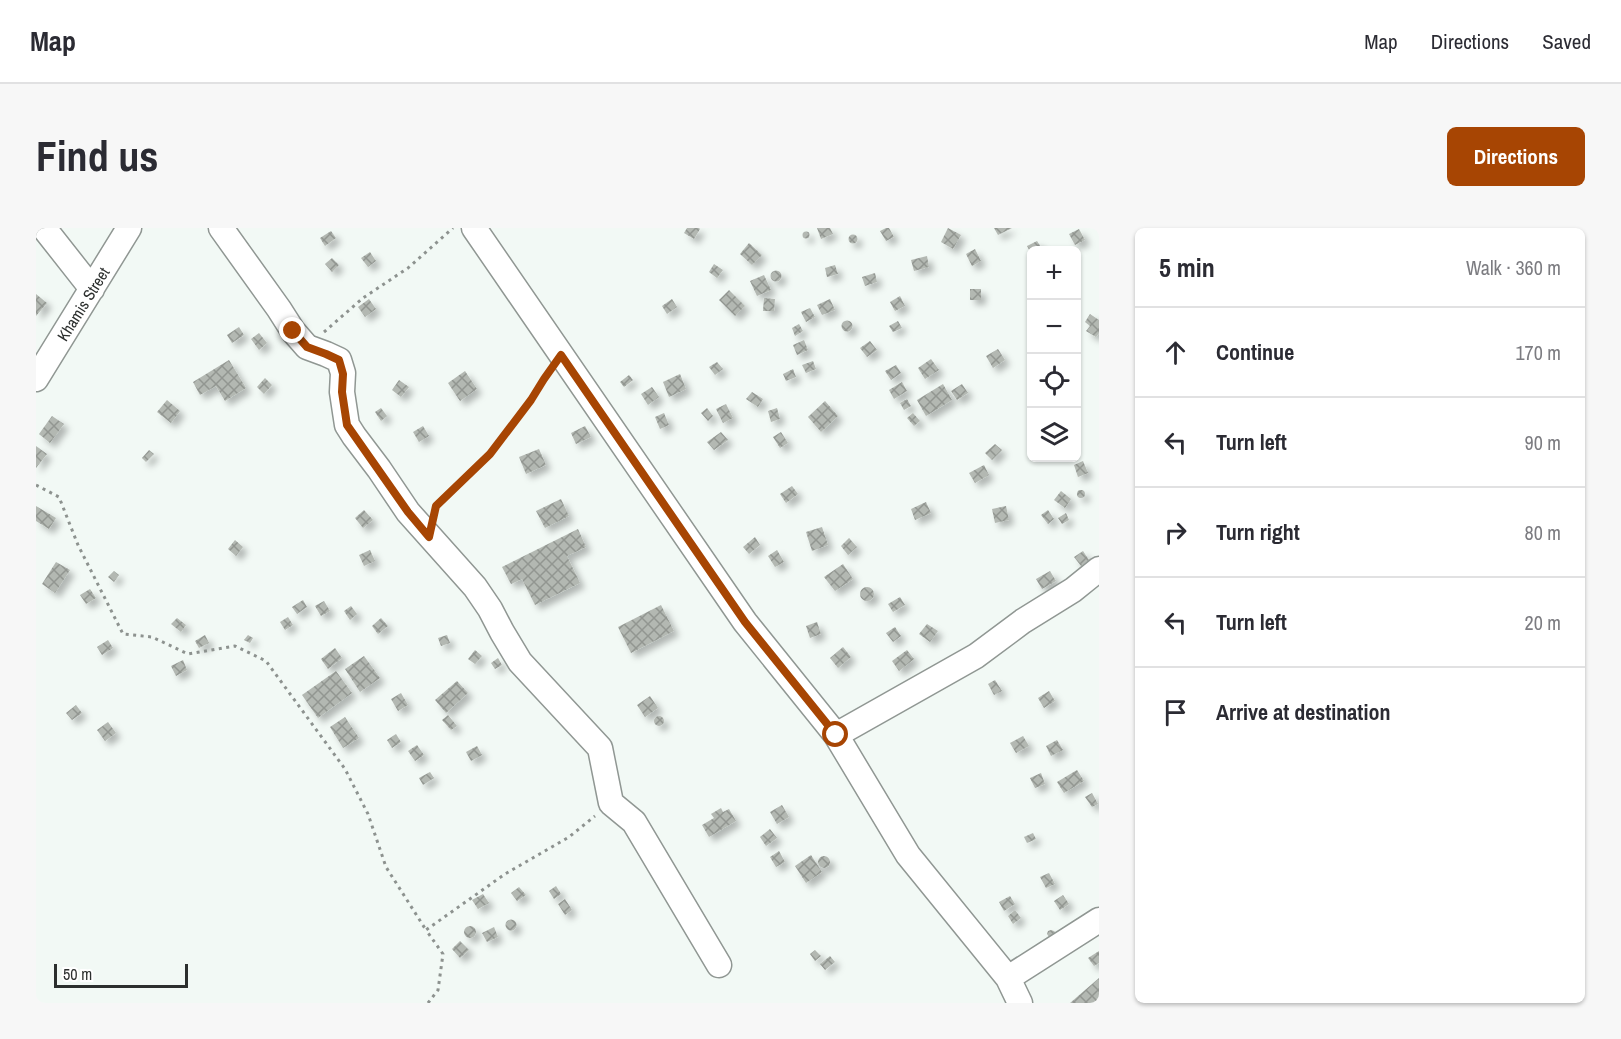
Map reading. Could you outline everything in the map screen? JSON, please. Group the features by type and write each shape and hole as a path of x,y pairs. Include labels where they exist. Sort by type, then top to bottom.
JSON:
{"street":[{"path":"44,228 92,289"},
{"name":"Khamis Street","path":"36,379 129,228"},
{"path":"221,228 293,331 307,347 339,360 343,374 342,392 347,425 408,512 475,587 520,662 600,748 611,803 634,822 719,965"},
{"path":"474,228 745,622 836,735 908,855 1008,978 1020,1003"},
{"path":"836,735 976,656 1023,621 1073,590 1099,569"},
{"path":"1008,978 1099,920"}],"path":[{"path":"307,347 356,304 408,268 453,228"},
{"path":"429,537 436,506 490,454 531,400 561,355"},
{"path":"36,485 59,497 78,545 123,634 152,637 188,654 235,646 266,661 345,768 368,813 386,867 443,954 438,990 428,1003"},
{"path":"426,930 505,874 569,837 611,803"}],"building":[{"path":"687,228 700,229 694,239 684,233"},
{"path":"817,228 830,228 833,234 821,239"},
{"path":"889,228 894,237 886,241 880,231"},
{"path":"948,228 961,235 953,249 941,242"},
{"path":"994,228 1012,228 998,235"},
{"path":"1079,229 1085,240 1075,245 1069,234"},
{"path":"331,231 336,238 325,246 320,238"},
{"path":"806,231 810,235 806,239 802,235"},
{"path":"853,235 857,239 853,243 849,239"},
{"path":"1037,241 1040,246 1027,246"},
{"path":"749,243 762,255 752,265 740,254"},
{"path":"975,249 981,261 972,266 966,254"},
{"path":"370,252 376,261 368,267 361,258"},
{"path":"927,256 929,267 914,271 911,260"},
{"path":"332,258 339,265 332,272 325,264"},
{"path":"714,264 723,270 717,278 709,272"},
{"path":"835,265 838,274 827,277 825,268"},
{"path":"776,271 780,272 780,280 776,281 772,280 771,276 772,272"},
{"path":"875,273 877,282 865,286 862,277"},
{"path":"764,275 771,290 757,296 750,281"},
{"path":"970,289 981,289 981,300 970,300"},
{"path":"729,290 745,306 735,316 719,300"},
{"path":"36,294 47,303 36,316"},
{"path":"900,296 905,306 895,311 890,302"},
{"path":"764,298 775,299 774,311 763,311"},
{"path":"369,299 376,309 365,317 358,307"},
{"path":"672,299 677,307 667,314 662,306"},
{"path":"830,299 835,310 822,315 817,305"},
{"path":"810,308 815,317 806,322 801,312"},
{"path":"1090,314 1099,320 1099,333 1096,337 1086,331 1090,326 1085,322"},
{"path":"847,321 851,322 851,330 847,331 843,330 842,326 843,322"},
{"path":"898,321 902,328 893,332 889,326"},
{"path":"799,324 803,331 795,336 792,328"},
{"path":"239,327 244,335 232,343 227,335"},
{"path":"259,333 267,343 259,350 251,339"},
{"path":"804,340 808,350 797,355 793,345"},
{"path":"870,341 877,350 867,357 860,348"},
{"path":"998,349 1005,360 993,368 986,356"},
{"path":"931,359 939,370 925,379 918,368"},
{"path":"229,360 246,388 225,401 216,386 200,395 193,382"},
{"path":"813,361 816,369 806,373 802,365"},
{"path":"717,362 723,369 715,375 709,367"},
{"path":"896,365 901,373 891,380 885,371"},
{"path":"793,369 796,377 786,381 783,374"},
{"path":"465,371 477,389 460,401 448,383"},
{"path":"680,374 686,389 669,397 663,382"},
{"path":"629,375 633,380 624,387 620,382"},
{"path":"265,378 272,385 264,394 257,387"},
{"path":"399,380 409,387 401,397 392,390"},
{"path":"902,382 907,391 894,399 889,390"},
{"path":"943,384 952,400 926,416 917,400"},
{"path":"962,384 968,393 957,400 951,391"},
{"path":"652,387 659,397 648,405 641,394"},
{"path":"752,392 763,399 758,407 746,399"},
{"path":"907,399 911,406 904,410 900,403"},
{"path":"167,400 180,411 171,423 157,412"},
{"path":"825,401 838,416 821,432 808,417"},
{"path":"726,404 733,418 723,423 716,409"},
{"path":"381,408 387,416 381,421 375,412"},
{"path":"707,408 713,416 708,421 701,413"},
{"path":"777,408 780,419 771,422 768,411"},
{"path":"664,413 669,425 660,429 655,417"},
{"path":"913,413 920,421 914,426 907,418"},
{"path":"52,416 64,424 50,443 39,434"},
{"path":"423,426 429,436 419,442 413,432"},
{"path":"585,426 591,437 576,444 571,433"},
{"path":"721,432 728,440 714,450 707,442"},
{"path":"781,432 788,443 780,448 773,437"},
{"path":"995,444 1002,450 992,460 985,453"},
{"path":"36,446 47,454 36,468"},
{"path":"539,449 546,465 526,474 519,457"},
{"path":"149,450 154,454 146,462 142,458"},
{"path":"1083,461 1088,473 1078,477 1074,465"},
{"path":"984,465 989,475 975,483 969,473"},
{"path":"792,486 798,494 786,503 780,494"},
{"path":"1081,490 1085,494 1081,498 1077,494"},
{"path":"1061,491 1071,499 1065,508 1054,500"},
{"path":"561,499 569,516 545,528 536,511"},
{"path":"926,502 931,513 915,520 911,509"},
{"path":"36,506 56,518 49,529 36,521"},
{"path":"1006,506 1009,520 995,523 992,509"},
{"path":"364,510 373,520 363,528 355,518"},
{"path":"1048,510 1054,519 1048,524 1041,515"},
{"path":"1066,513 1069,520 1062,524 1058,518"},
{"path":"822,527 828,545 812,551 806,532"},
{"path":"578,529 586,547 567,556 580,583 535,605 522,579 511,584 502,567"},
{"path":"755,537 760,545 749,554 743,547"},
{"path":"849,538 857,547 848,555 841,546"},
{"path":"235,540 243,547 236,556 228,549"},
{"path":"370,550 375,561 364,566 359,555"},
{"path":"777,550 784,562 775,567 768,556"},
{"path":"1083,551 1089,560 1081,566 1074,557"},
{"path":"56,562 70,570 55,593 42,584"},
{"path":"843,564 853,579 835,591 824,577"},
{"path":"114,571 119,575 114,582 108,577"},
{"path":"1050,571 1056,581 1042,589 1036,579"},
{"path":"864,587 870,587 874,594 870,601 864,601 860,597 860,591"},
{"path":"90,589 96,598 86,604 80,595"},
{"path":"900,597 905,605 893,612 888,604"},
{"path":"303,600 307,607 297,614 292,607"},
{"path":"324,601 330,611 321,616 315,606"},
{"path":"661,605 674,631 631,653 618,627"},
{"path":"351,606 357,614 350,620 344,611"},
{"path":"288,617 293,625 285,630 280,622"},
{"path":"177,618 186,625 181,632 171,624"},
{"path":"381,618 388,626 378,634 372,626"},
{"path":"817,622 821,634 810,638 806,626"},
{"path":"927,624 938,631 930,642 919,634"},
{"path":"895,627 901,636 893,642 886,633"},
{"path":"205,635 209,643 199,648 195,641"},
{"path":"248,635 253,638 250,643 244,640"},
{"path":"447,635 450,643 441,646 438,638"},
{"path":"108,640 113,648 102,655 97,647"},
{"path":"843,647 851,657 838,668 830,658"},
{"path":"335,648 342,658 328,669 321,659"},
{"path":"475,650 482,656 475,664 468,659"},
{"path":"907,650 914,659 899,671 892,661"},
{"path":"364,656 380,678 360,692 345,669"},
{"path":"498,658 502,665 495,669 491,663"},
{"path":"183,660 187,670 176,676 171,666"},
{"path":"336,671 352,693 318,718 302,695"},
{"path":"995,680 1002,691 994,695 988,684"},
{"path":"457,681 468,693 446,713 435,700"},
{"path":"1049,691 1055,701 1044,708 1038,698"},
{"path":"401,693 408,705 398,711 391,699"},
{"path":"650,696 658,708 645,717 637,705"},
{"path":"76,705 82,713 72,720 66,713"},
{"path":"448,715 457,726 451,730 442,720"},
{"path":"659,716 663,717 663,725 659,726 655,725 654,721 655,717"},
{"path":"345,717 359,738 343,748 330,727"},
{"path":"108,722 116,733 105,741 97,730"},
{"path":"396,734 401,742 392,748 387,740"},
{"path":"1023,736 1029,746 1016,753 1010,743"},
{"path":"1057,740 1063,750 1051,756 1046,746"},
{"path":"417,745 424,755 415,761 408,751"},
{"path":"477,746 482,755 471,761 466,752"},
{"path":"1077,770 1084,781 1064,793 1057,782"},
{"path":"430,772 434,778 423,785 419,778"},
{"path":"1041,773 1045,784 1035,788 1030,778"},
{"path":"1092,793 1098,804 1092,807 1085,797"},
{"path":"782,805 789,817 777,824 770,812"},
{"path":"721,808 723,812 729,809 736,821 709,837 702,825 714,818 711,814"},
{"path":"770,829 777,838 766,846 760,837"},
{"path":"1033,833 1036,839 1027,843 1024,837"},
{"path":"779,851 785,862 776,867 770,857"},
{"path":"811,855 822,872 806,883 795,866"},
{"path":"824,856 830,862 824,868 818,862"},
{"path":"1049,873 1055,884 1046,888 1040,877"},
{"path":"556,886 561,894 554,899 549,891"},
{"path":"519,887 526,895 517,901 511,893"},
{"path":"483,894 489,903 478,909 472,900"},
{"path":"1063,895 1069,904 1060,910 1054,901"},
{"path":"1010,896 1015,904 1004,911 999,902"},
{"path":"565,899 572,910 565,915 558,904"},
{"path":"1015,910 1021,918 1013,924 1008,916"},
{"path":"511,919 517,925 511,931 505,925"},
{"path":"472,926 476,932 472,938 468,938 464,930"},
{"path":"494,927 498,937 487,942 482,933"},
{"path":"1051,930 1056,933 1052,938 1047,934"},
{"path":"460,941 469,950 460,958 452,949"},
{"path":"815,950 821,956 815,961 810,954"},
{"path":"1099,951 1099,963 1094,966 1088,958"},
{"path":"830,956 835,962 825,970 820,964"},
{"path":"1099,978 1099,1003 1070,1003"}],"route":[{"path":"293,331 307,347 339,360 343,374 342,392 347,425 408,512 429,537 436,506 490,454 531,400 561,355 745,622 836,735"}]}
